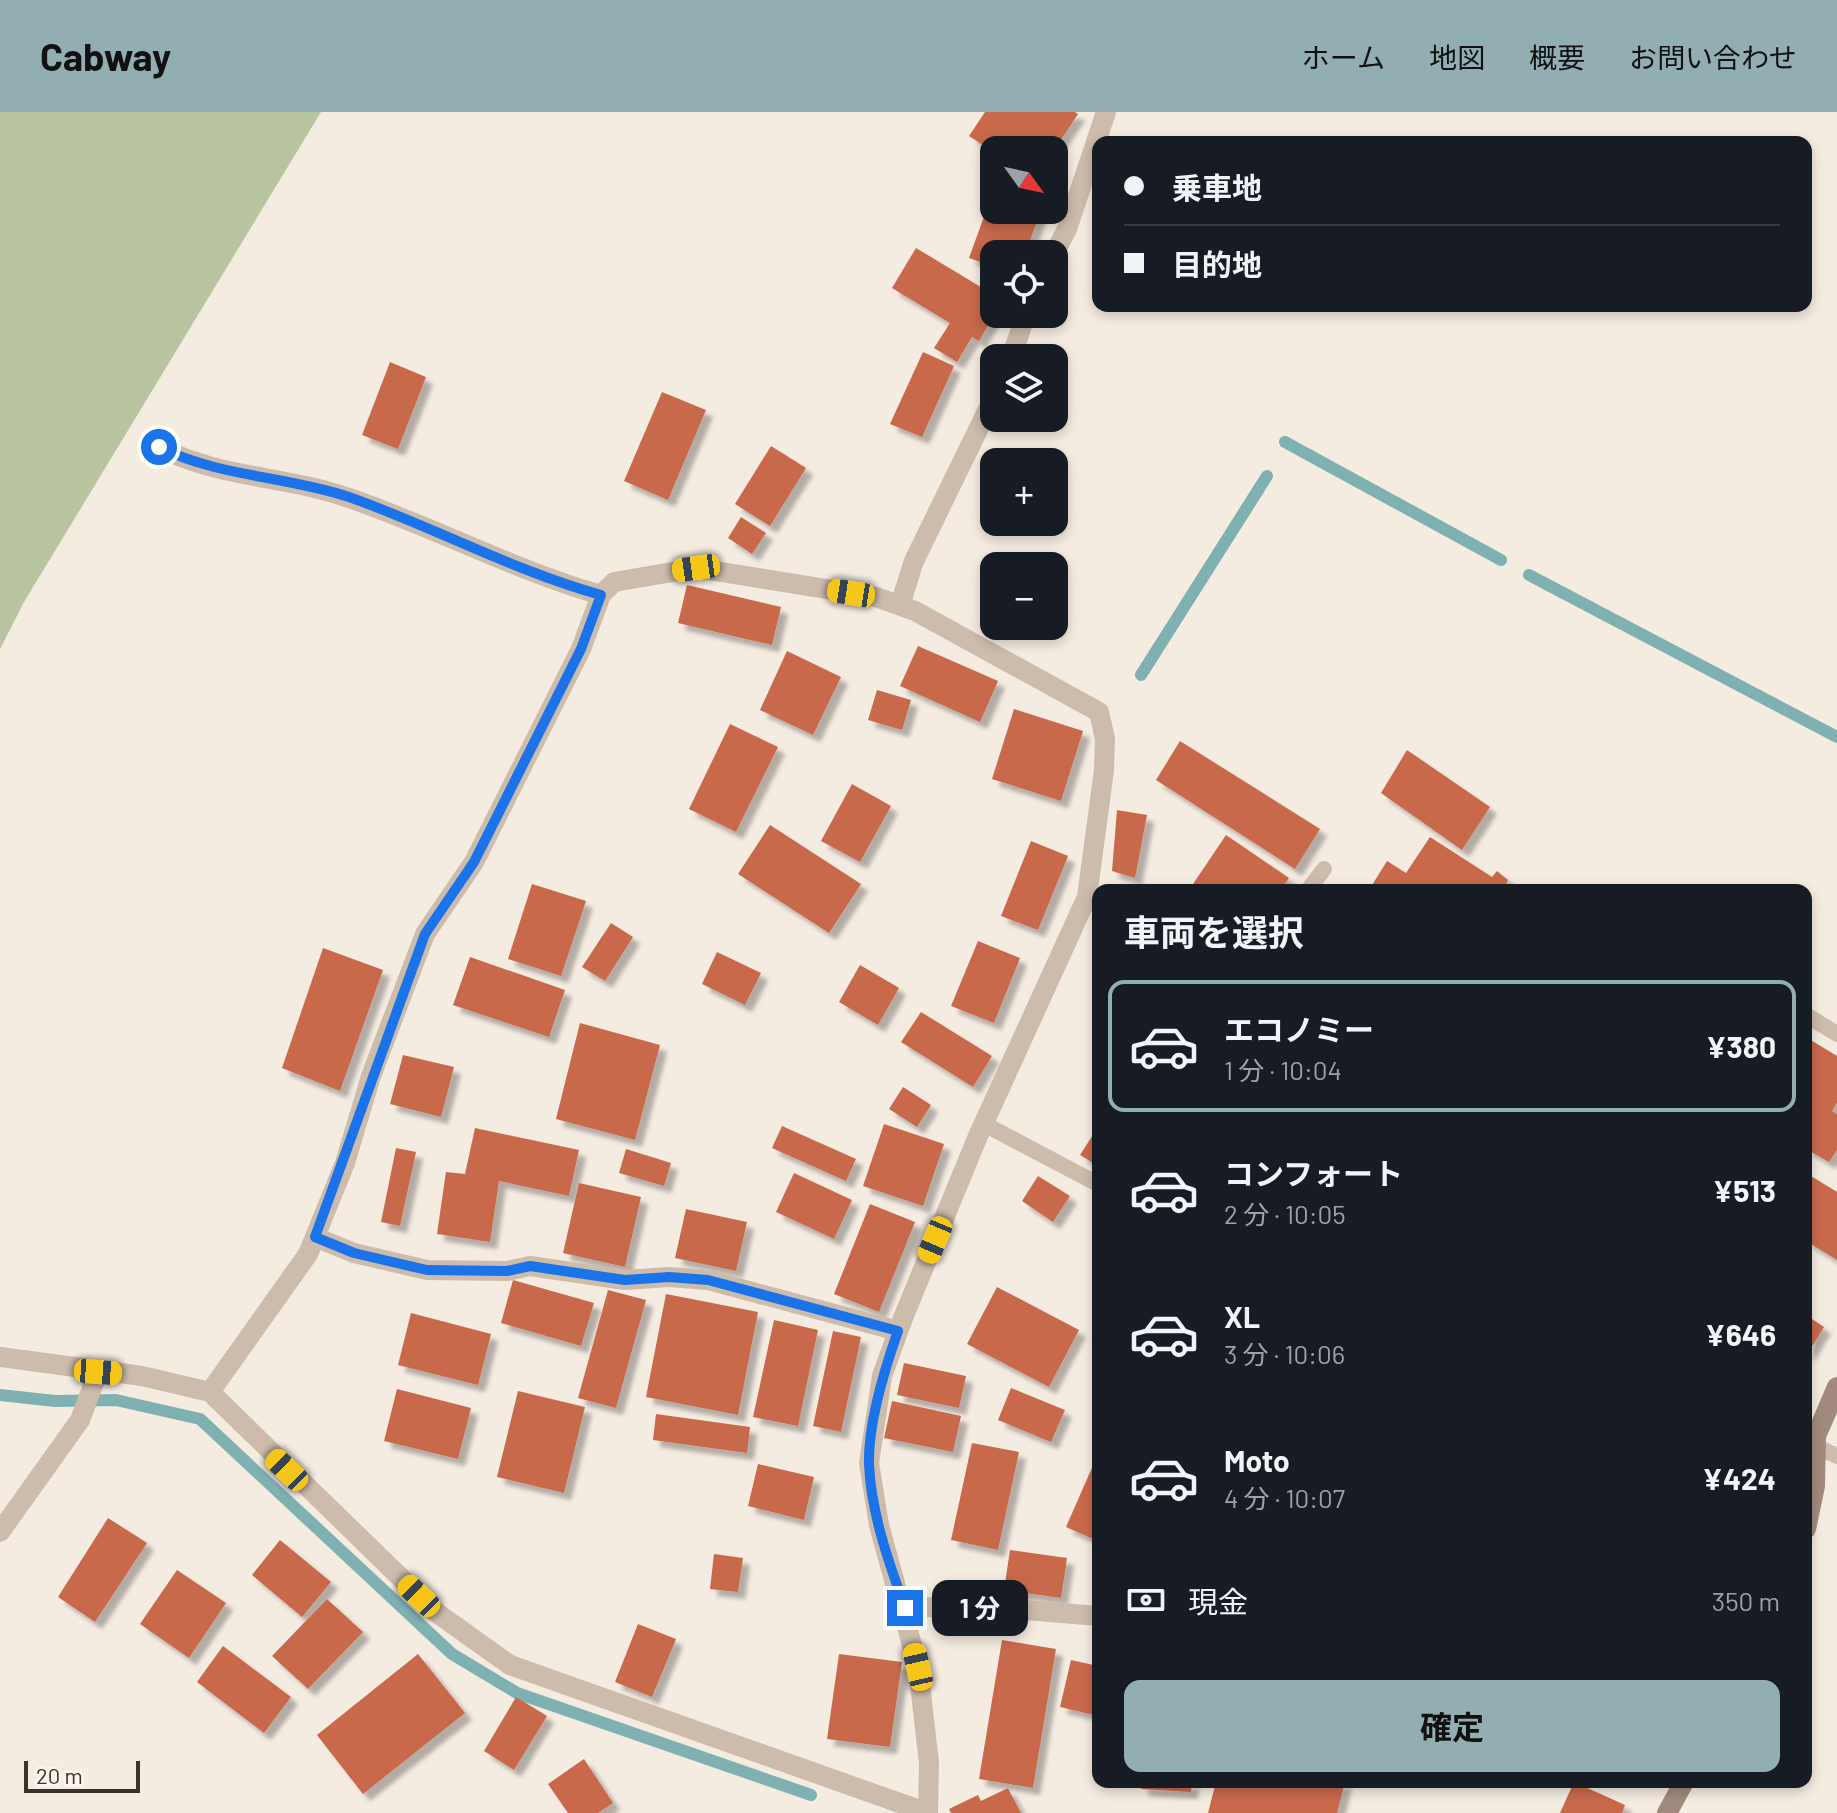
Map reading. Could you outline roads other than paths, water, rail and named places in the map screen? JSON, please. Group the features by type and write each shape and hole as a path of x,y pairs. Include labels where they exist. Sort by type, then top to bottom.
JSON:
{"main road":[{"path":"1812,1500 1815,1486 1812,1437 1837,1387"},
{"path":"1667,1813 1681,1788"}],"street":[{"path":"1098,136 1106,112"},
{"path":"1060,240 1092,154"},
{"path":"900,605 914,561 980,426"},
{"path":"159,447 232,473 347,497 483,554 601,595"},
{"path":"210,1392 308,1254 425,934 474,862 581,649 601,595 614,582 696,568 876,597 900,605 1055,685 1099,712 1105,739 1104,770 1093,884"},
{"path":"0,1357 142,1376 210,1392 437,1613 510,1665 928,1813 929,1763 918,1667 905,1608 883,1538 869,1463 882,1376 984,1124 1092,899"},
{"path":"315,1237 354,1253 427,1270 507,1271 530,1266 625,1280 669,1277 708,1280 898,1331"},
{"path":"0,1532 80,1420 98,1372"},
{"path":"905,1608 975,1606 1092,1616"}],"lane":[{"path":"1313,884 1324,869"},
{"path":"1812,1019 1837,1034"},
{"path":"984,1124 1092,1181"},
{"path":"1812,1437 1837,1456"}],"waterway":[{"path":"1285,442 1501,560"},
{"path":"1141,675 1267,476"},
{"path":"1529,575 1837,737"},
{"path":"0,1395 55,1401 116,1400 200,1419 452,1654 517,1693 811,1795"}]}
